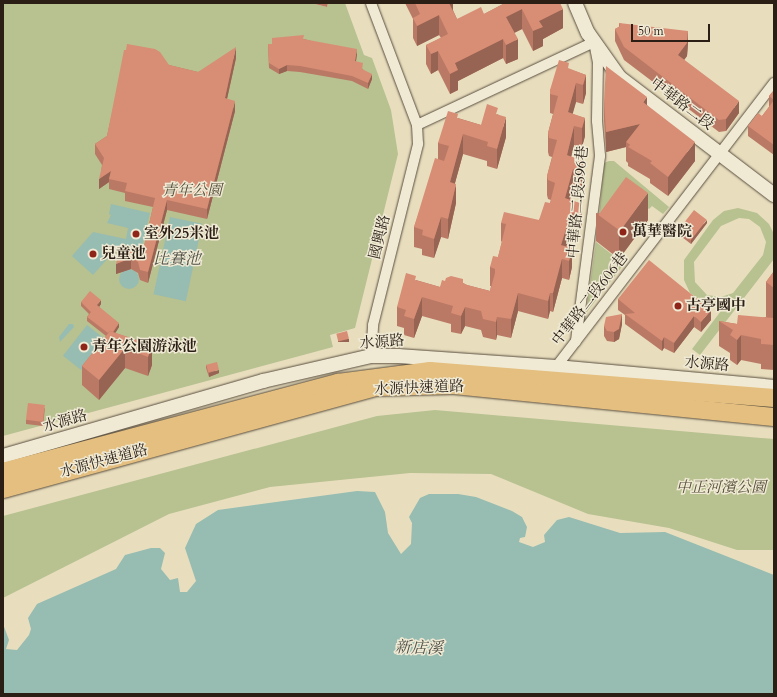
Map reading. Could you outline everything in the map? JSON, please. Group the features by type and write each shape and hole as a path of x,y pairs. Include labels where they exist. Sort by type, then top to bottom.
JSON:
{"highway":[{"name":"水源快速道路","path":"3,472 338,383 430,371 774,398"},
{"name":"水源快速道路","path":"3,489 377,387 453,385 774,417"},
{"path":"642,405 696,402 774,406"}],"street":[{"name":"國興路","path":"371,3 417,125 418,144 373,325 371,356"},
{"name":"中華路二段","path":"575,3 594,42 619,77 774,195"},
{"path":"417,125 594,42"},
{"name":"中華路二段596巷","path":"576,341 600,156 597,120 598,62 594,42"},
{"name":"中華路二段606巷","path":"556,367 774,83"},
{"name":"水源路","path":"3,456 263,381 371,356 398,356 556,367 774,387"}],"green space":[{"name":"青年公園","path":"3,3 311,3 327,7 328,3 345,3 364,55 372,58 391,110 398,154 355,328 330,335 333,347 3,436"},
{"path":"614,161 669,207 663,214 652,206 649,209 637,200 597,239 604,163"},
{"path":"738,208 757,213 769,224 774,234 774,259 700,355 692,349 724,307 707,305 690,293 684,280 684,260 713,220 724,211","holes":["739,218 749,219 760,227 766,242 763,255 733,293 721,297 707,295 695,282 694,262 721,226"]},
{"path":"596,242 624,264 586,313"},
{"name":"中正河濱公園","path":"435,410 774,439 774,550 737,550 669,528 588,514 491,474 410,473 270,487 169,514 3,598 3,516 377,416"}],"water":[{"path":"111,204 150,213 141,251 119,246 93,275 72,256 93,232 126,239 128,228 107,223 111,215 109,214"},
{"name":"比賽池","path":"170,217 202,224 186,301 154,294"},
{"path":"129,269 136,272 139,279 136,286 129,289 122,286 119,279 122,272"},
{"path":"69,324 73,324 74,327 60,342 59,337"},
{"name":"青年公園游泳池","path":"87,325 105,339 81,370 63,356"},
{"name":"新店溪","path":"357,491 375,492 385,512 388,533 401,554 411,544 412,523 409,517 420,498 429,494 458,494 476,497 512,511 522,517 527,527 525,537 520,538 519,542 533,547 545,542 544,535 557,520 569,517 620,533 665,532 774,575 774,694 3,694 3,624 9,640 6,649 17,650 29,635 31,629 28,618 37,604 116,569 125,555 151,548 160,548 165,553 161,569 170,580 178,578 180,592 187,592 196,581 185,548 196,524 218,510"}],"building":[{"path":"415,3 449,3 457,19 481,7 484,14 505,3 560,3 563,9 539,21 543,27 533,31 522,9 506,17 518,39 506,45 503,39 455,63 458,70 450,74 438,51 431,54 426,45 448,34 439,15 417,26 413,18 420,14"},
{"path":"619,23 688,31 687,43 678,55 739,101 726,119 719,120 624,47 615,29 620,26"},
{"path":"304,35 303,39 357,49 355,61 363,63 362,69 372,74 368,83 352,76 300,66 287,65 279,69 269,63 268,44 272,44 272,38"},
{"path":"127,44 155,49 160,52 169,65 198,72 236,47 225,98 235,101 207,209 167,200 148,272 140,270 138,262 131,258 116,264 121,246 143,251 155,198 125,191 127,183 109,179 111,171 99,179 104,158 95,144 107,136 124,50 126,50"},
{"path":"559,60 569,63 568,68 586,75 583,85 576,83 568,112 585,118 582,128 574,126 567,155 583,161 581,171 573,169 565,198 582,204 579,214 573,213 571,215 566,229 561,245 572,248 569,261 562,259 553,293 550,293 548,301 518,293 511,319 497,317 496,322 483,319 481,311 465,307 461,316 451,313 453,306 422,297 414,319 404,316 406,310 397,307 406,273 416,276 415,280 440,287 442,280 445,281 446,278 451,276 463,279 463,283 467,285 490,291 495,269 490,267 493,256 498,257 506,224 501,223 504,212 539,220 545,202 550,203 555,183 548,180 547,176 557,140 549,138 548,133 558,96 550,94 550,90"},
{"path":"606,66 647,97 643,102 695,142 668,177 650,163 652,161 628,147 630,145 626,142 640,124 606,132 604,101"},
{"path":"774,90 774,100 769,96"},
{"path":"774,100 774,145 748,126 758,113 762,116"},
{"path":"487,104 498,108 496,114 506,117 497,149 487,146 488,142 463,134 450,182 456,184 448,219 441,217 434,239 422,235 423,230 414,227 435,158 444,161 449,146 438,143 448,111 458,114 457,118 481,125"},
{"path":"626,177 648,193 620,231 598,215"},
{"path":"694,210 707,220 691,240 678,230"},
{"path":"649,260 711,310 701,322 694,316 674,343 664,337 662,341 625,314 635,313 618,299"},
{"path":"774,271 774,288 766,282"},
{"path":"90,291 101,300 97,305 119,323 113,332 110,331 108,333 87,317 91,312 81,302"},
{"path":"622,314 619,329 614,332 607,331 604,326 606,317"},
{"path":"738,315 774,318 774,345 761,344 761,339 741,335 737,340 730,335 733,330 719,321 737,324"},
{"path":"110,331 152,345 148,357 125,348 99,380 82,366"},
{"path":"347,331 349,339 338,341 336,334"},
{"path":"217,362 219,370 208,372 206,365"},
{"path":"28,403 45,405 43,422 26,420"}],"place":[{"name":"萬華醫院","path":"623,232"},
{"name":"室外25米池","path":"136,234"},
{"name":"兒童池","path":"93,254"},
{"name":"古亭國中","path":"678,306"},
{"name":"青年公園游泳池","path":"84,347"}]}
